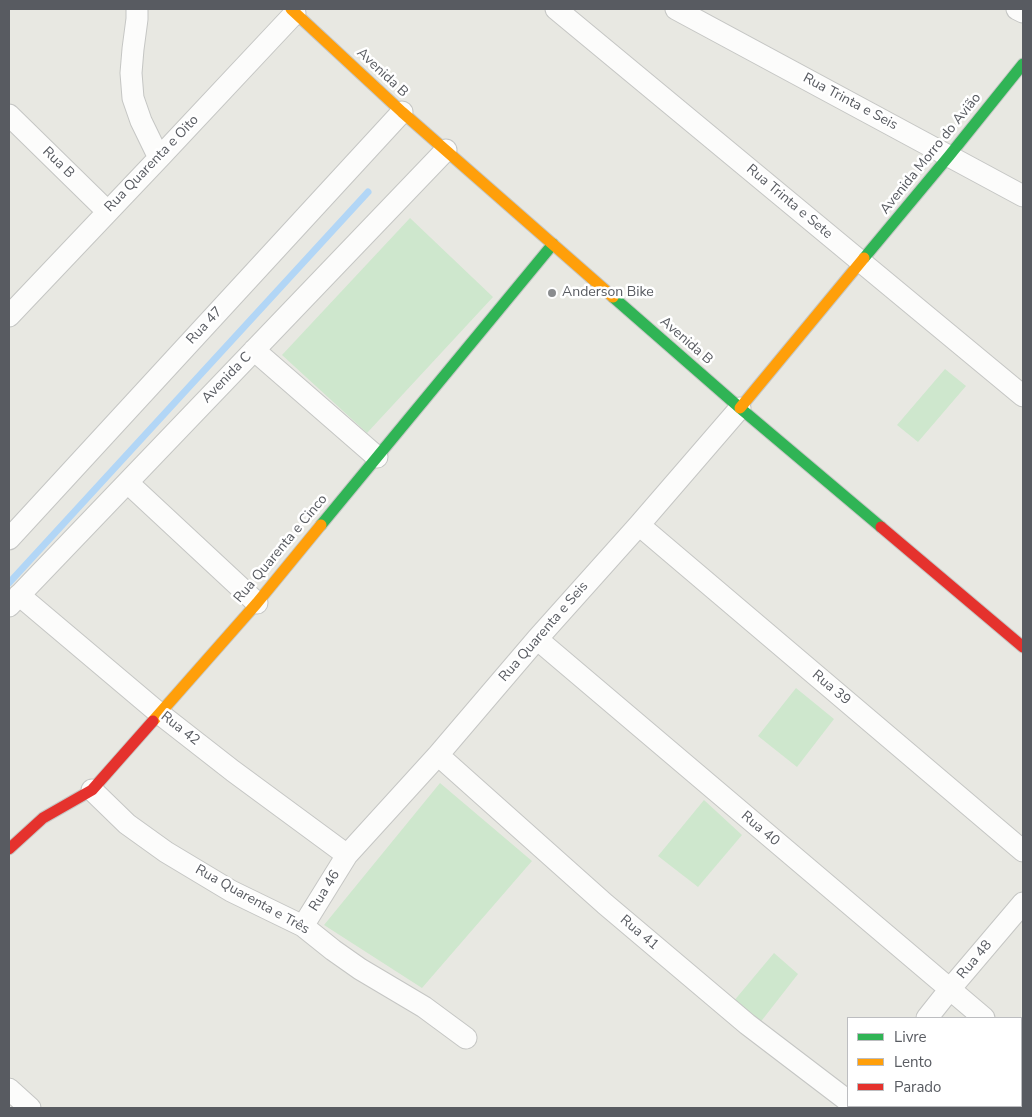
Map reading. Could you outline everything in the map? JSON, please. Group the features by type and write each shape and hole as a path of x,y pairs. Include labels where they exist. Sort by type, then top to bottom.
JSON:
{"street":[{"path":"137,9 133,49 133,98 141,121 159,158"},
{"name":"Rua Trinta e Sete","path":"556,9 1023,396"},
{"name":"Rua Trinta e Seis","path":"676,9 1023,196"},
{"path":"1017,9 1023,12"},
{"name":"Rua Quarenta e Oito","path":"9,316 159,158 293,11"},
{"name":"Avenida B","path":"293,11 402,112 740,408 1023,647"},
{"name":"Avenida Morro do Avião","path":"740,408 1023,64"},
{"name":"Rua 47","path":"9,540 402,112"},
{"name":"Rua B","path":"9,116 107,211"},
{"name":"Avenida C","path":"14,600 446,150"},
{"name":"Rua Quarenta e Cinco","path":"9,848 43,818 92,790 257,603 552,244"},
{"path":"254,350 377,456"},
{"name":"Rua Quarenta e Seis","path":"347,855 438,754 536,639 740,408"},
{"path":"128,483 257,603"},
{"name":"Rua 39","path":"638,525 1023,851"},
{"name":"Rua 42","path":"14,600 233,772 347,855"},
{"name":"Rua 40","path":"536,639 983,1017"},
{"name":"Rua 41","path":"438,754 605,904 747,1024 847,1100"},
{"name":"Rua Quarenta e Três","path":"92,790 127,824 166,852 231,891 303,926 360,969 424,1006 466,1038"},
{"name":"Rua 46","path":"303,926 347,855"},
{"name":"Rua 48","path":"928,1017 1023,903"},
{"path":"9,1089 30,1108"}],"green space":[{"path":"410,218 493,297 367,433 282,355"},
{"path":"945,369 966,386 918,442 897,425"},
{"path":"796,688 834,719 797,767 758,736"},
{"path":"440,783 532,861 422,988 324,925"},
{"path":"704,800 742,835 698,887 658,856"},
{"path":"774,953 798,974 759,1024 733,1002"}],"waterway":[{"path":"9,583 368,192"}],"traffic: fast":[{"path":"864,258 1023,64"},
{"path":"321,525 553,244"},
{"path":"613,297 740,408 881,527"}],"traffic: slow":[{"path":"291,9 402,112 613,297"},
{"path":"740,408 864,258"},
{"path":"153,721 257,603 321,525"}],"traffic: jam":[{"path":"881,527 1023,647"},
{"path":"9,849 43,818 92,790 153,721"}],"place":[{"name":"Anderson Bike","path":"552,293"}]}
